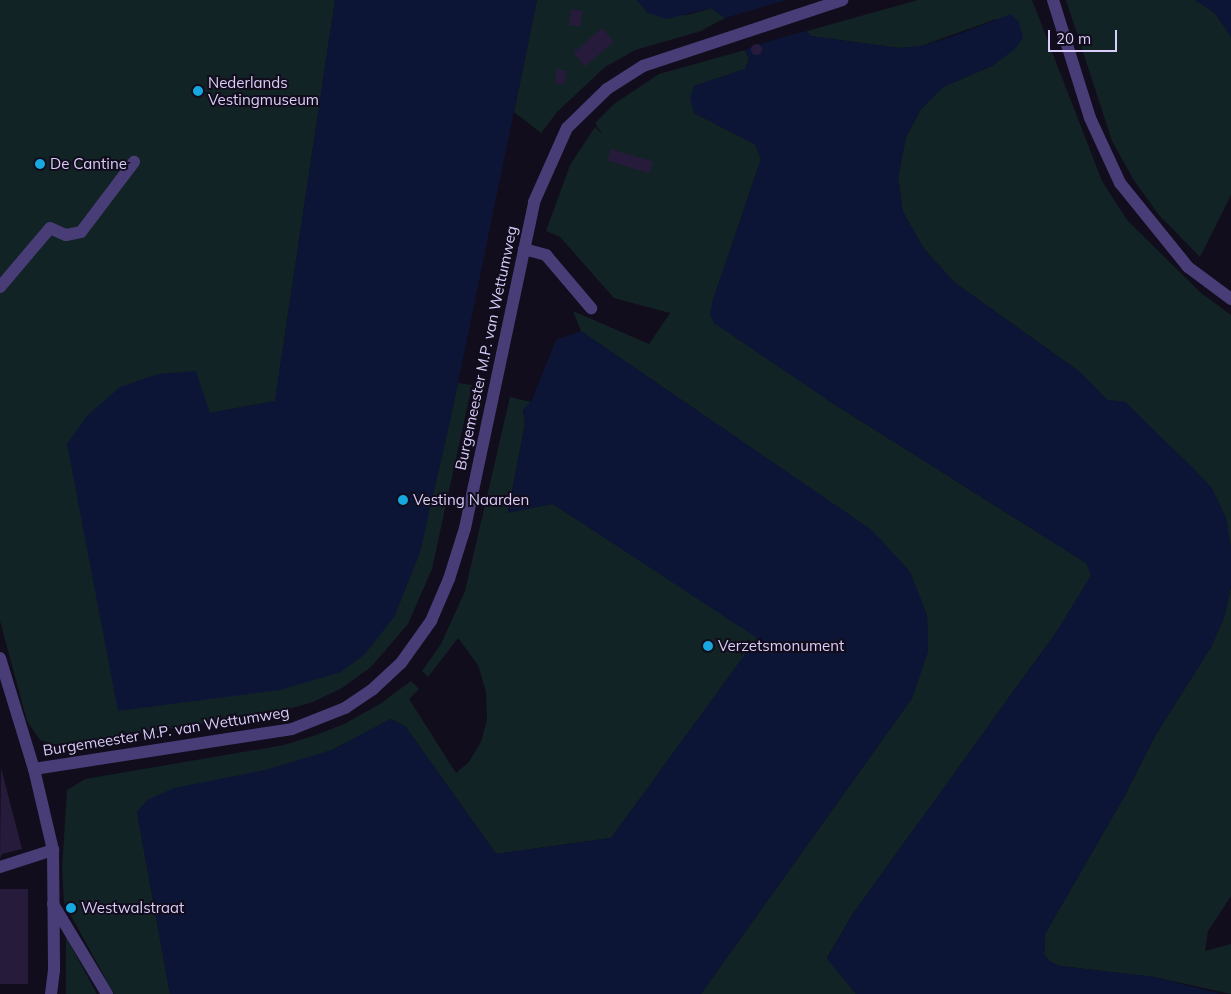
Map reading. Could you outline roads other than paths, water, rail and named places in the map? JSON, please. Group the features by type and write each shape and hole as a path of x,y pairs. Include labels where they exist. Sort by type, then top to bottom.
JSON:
{"street":[{"name":"Burgemeester M.P. van Wettumweg","path":"34,769 292,730 345,708 373,689 401,662 431,621 449,579 465,528 534,202 567,128 607,89 643,66 842,0"},
{"path":"1053,0 1090,118 1120,183 1188,267 1231,299"},
{"path":"0,287 50,228 66,235 81,232 134,162"},
{"path":"524,249 546,256 591,308"},
{"path":"0,658 5,693 34,769 53,850 54,970 51,994"},
{"path":"0,867 53,850"},
{"path":"52,903 106,994"}],"water":[{"path":"335,0 537,0 449,426 420,552 394,617 365,654 341,672 280,690 118,711 67,444 87,416 120,387 158,374 196,371 210,413 275,401"},
{"path":"637,0 789,0 771,4 782,37 807,31 810,36 899,48 921,46 951,37 1011,14 1019,22 1023,38 1015,49 994,65 943,87 921,109 906,137 898,177 903,212 924,249 955,283 1080,372 1107,400 1125,402 1192,467 1212,488 1226,518 1231,549 1231,587 1224,618 1211,647 1155,736 1124,797 1045,934 1044,954 1049,961 1060,966 1154,977 1221,994 856,994 827,959 852,915 1057,631 1091,575 1086,563 826,399 714,323 710,315 712,303 761,159 755,144 694,113 690,98 694,86 745,69 749,59 745,50 760,43 749,11 725,18 711,8 667,19 648,13"},
{"path":"1195,0 1231,0 1231,37 1215,13"},
{"path":"581,331 872,530 910,572 927,615 928,651 912,698 701,994 170,994 137,812 147,800 174,788 265,770 332,750 391,719 406,727 496,854 611,838 757,638 553,504 508,513 525,424 523,410 531,402 556,340"}],"place":[{"name":"Nederlands Vestingmuseum","path":"198,91"},
{"name":"De Cantine","path":"40,164"},
{"name":"Vesting Naarden","path":"403,500"},
{"name":"Verzetsmonument","path":"708,646"},
{"name":"Westwalstraat","path":"71,908"}]}
